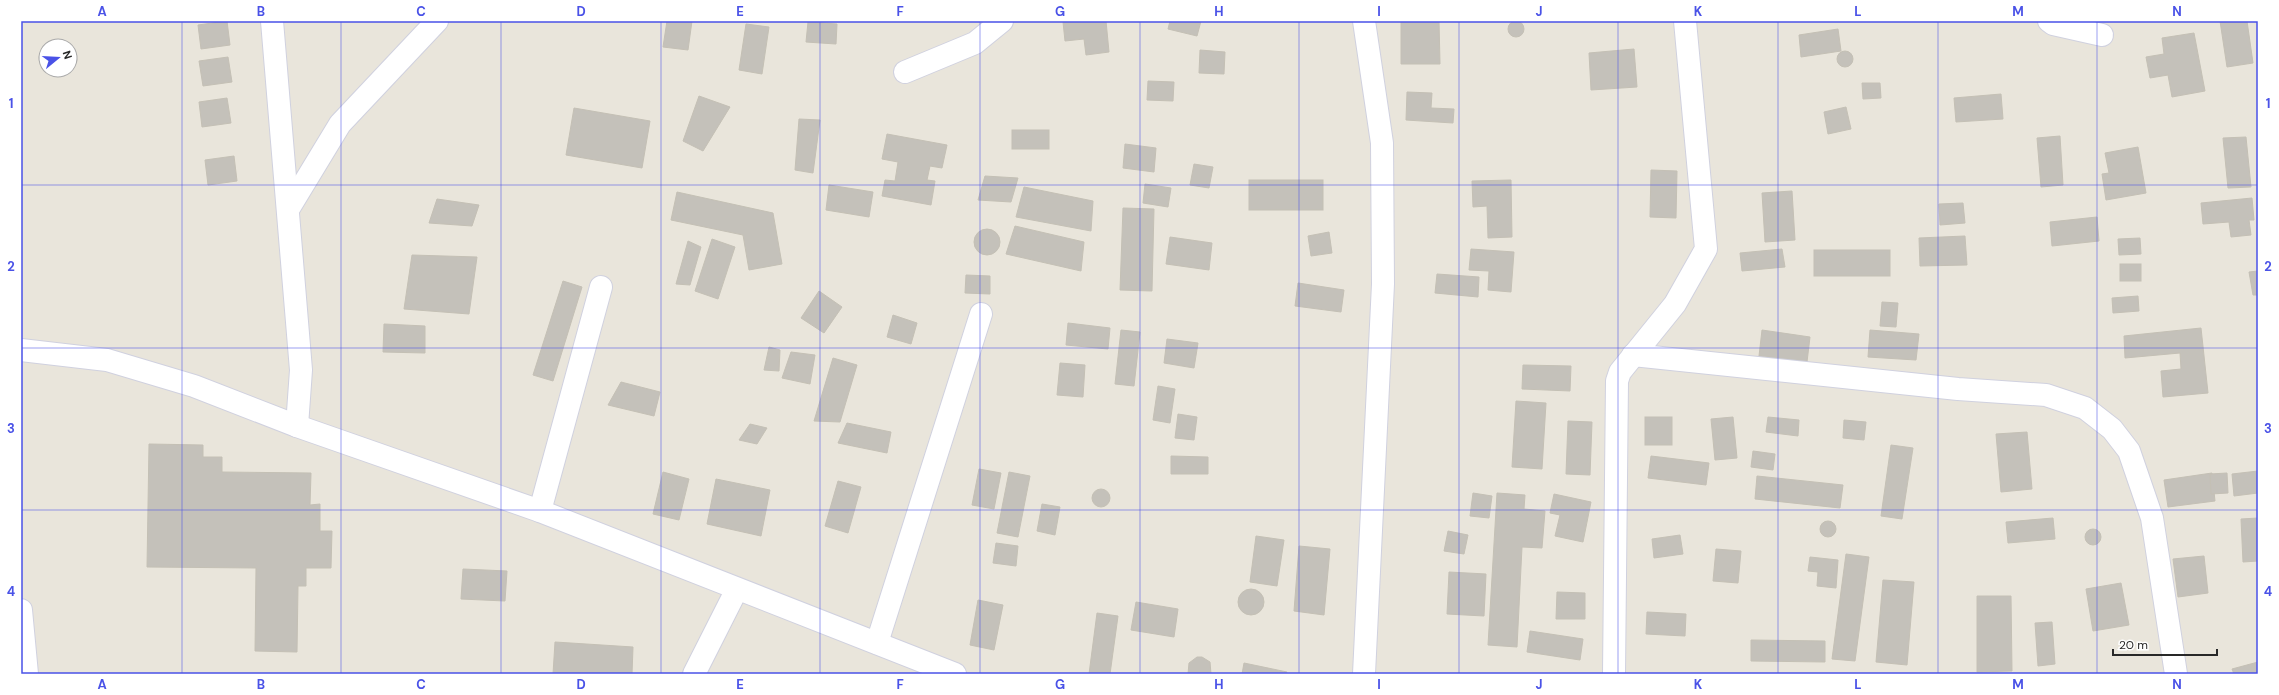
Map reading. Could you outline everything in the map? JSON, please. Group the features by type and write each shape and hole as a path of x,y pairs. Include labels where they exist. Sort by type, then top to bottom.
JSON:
{"street":[{"path":"272,21 289,208 301,370 297,426"},
{"path":"289,208 340,124 437,21"},
{"path":"905,72 975,43 1002,21"},
{"path":"1364,21 1382,143 1383,284 1364,674"},
{"path":"1614,674 1617,381 1620,372 1674,304 1706,249 1685,21"},
{"path":"2049,21 2053,24 2102,35"},
{"path":"540,511 601,287"},
{"path":"877,642 981,314"},
{"path":"21,350 107,360 194,386 297,426 540,511 737,589 877,642 955,674"},
{"path":"1633,355 1958,389 2046,395 2085,408 2112,429 2129,451 2152,518 2176,674"},
{"path":"694,674 737,589"},
{"path":"21,610 25,669"}],"building":[{"path":"227,21 230,45 201,49 198,25"},
{"path":"667,21 692,21 688,50 663,47"},
{"path":"1106,21 1109,52 1086,55 1084,39 1065,41 1063,22"},
{"path":"1170,21 1201,21 1197,36 1168,29"},
{"path":"1401,21 1439,21 1440,64 1401,64"},
{"path":"1516,21 1522,23 1524,29 1522,35 1516,37 1510,35 1508,29 1510,23"},
{"path":"2220,21 2247,21 2253,63 2227,67"},
{"path":"808,22 837,24 836,44 806,42"},
{"path":"746,24 769,27 762,74 739,70"},
{"path":"1838,29 1841,51 1801,57 1799,35"},
{"path":"2194,33 2205,91 2172,97 2168,75 2150,78 2146,57 2164,54 2162,38"},
{"path":"1634,49 1637,87 1591,90 1589,53"},
{"path":"1200,50 1225,52 1224,74 1199,73"},
{"path":"1845,51 1851,53 1853,59 1851,65 1845,67 1839,65 1837,59 1839,53"},
{"path":"228,57 232,82 203,86 199,61"},
{"path":"1148,81 1174,82 1173,101 1147,100"},
{"path":"1862,83 1880,83 1881,98 1863,99"},
{"path":"1407,92 1432,93 1431,108 1454,109 1453,123 1406,120"},
{"path":"2001,94 2003,119 1956,122 1954,98"},
{"path":"699,96 730,107 703,151 683,141"},
{"path":"227,98 231,123 202,127 199,102"},
{"path":"1846,107 1851,129 1828,134 1824,112"},
{"path":"574,108 650,121 642,168 566,155"},
{"path":"799,119 820,120 813,173 795,170"},
{"path":"1012,130 1049,130 1049,149 1012,149"},
{"path":"887,134 947,145 942,168 930,166 927,180 935,181 931,205 882,196 885,180 895,181 898,162 882,159"},
{"path":"2060,136 2063,185 2041,187 2037,138"},
{"path":"2246,137 2251,187 2228,188 2223,138"},
{"path":"1125,144 1156,148 1154,172 1123,168"},
{"path":"2138,147 2146,193 2106,200 2102,174 2109,173 2105,153"},
{"path":"234,156 237,181 208,185 205,160"},
{"path":"1194,164 1213,167 1209,188 1190,185"},
{"path":"1651,170 1677,171 1676,218 1650,217"},
{"path":"985,176 1018,178 1011,202 978,200"},
{"path":"1249,180 1323,180 1323,210 1249,210"},
{"path":"1511,180 1512,237 1488,238 1487,206 1473,207 1472,181"},
{"path":"1145,184 1171,188 1168,207 1143,203"},
{"path":"829,185 873,192 869,217 826,210"},
{"path":"1024,187 1093,201 1091,231 1016,217"},
{"path":"1792,191 1795,240 1765,242 1762,193"},
{"path":"677,192 773,213 782,264 749,270 743,235 671,220"},
{"path":"2252,198 2254,220 2249,220 2251,235 2231,237 2229,222 2203,224 2201,203"},
{"path":"437,199 479,205 472,226 429,223"},
{"path":"1963,203 1965,223 1940,225 1939,204"},
{"path":"1123,208 1154,209 1152,291 1120,290"},
{"path":"2097,217 2099,241 2052,246 2050,222"},
{"path":"1015,226 1084,242 1081,271 1006,254"},
{"path":"987,229 996,233 1000,242 996,251 987,255 978,251 974,242 978,233"},
{"path":"1329,232 1332,253 1311,256 1308,236"},
{"path":"1965,236 1967,265 1920,266 1919,238"},
{"path":"1170,237 1212,243 1209,270 1166,264"},
{"path":"2140,238 2141,254 2119,255 2118,239"},
{"path":"712,239 735,247 718,299 695,291"},
{"path":"688,241 701,247 690,285 676,284"},
{"path":"1471,249 1514,252 1511,292 1488,290 1489,271 1469,270"},
{"path":"1782,249 1785,267 1742,271 1740,253"},
{"path":"1814,250 1890,250 1890,276 1814,276"},
{"path":"412,255 477,257 469,314 404,309"},
{"path":"2120,264 2141,264 2141,281 2120,281"},
{"path":"2258,271 2258,295 2253,295 2249,272"},
{"path":"1437,274 1479,277 1478,297 1435,293"},
{"path":"966,275 990,276 990,294 965,293"},
{"path":"563,281 582,287 553,381 533,375"},
{"path":"1298,283 1344,290 1341,312 1295,306"},
{"path":"819,291 842,307 824,333 801,318"},
{"path":"2138,296 2139,311 2113,313 2112,298"},
{"path":"1882,302 1898,303 1896,327 1880,326"},
{"path":"893,315 917,323 911,344 887,337"},
{"path":"1068,323 1110,328 1108,349 1066,345"},
{"path":"384,324 425,326 425,353 383,352"},
{"path":"2201,328 2208,393 2163,397 2161,371 2181,369 2180,353 2125,358 2124,336"},
{"path":"1121,330 1140,332 1134,386 1115,384"},
{"path":"1762,330 1810,337 1807,362 1759,356"},
{"path":"1870,330 1919,334 1916,360 1868,357"},
{"path":"1167,339 1198,343 1194,368 1164,363"},
{"path":"769,347 780,350 779,371 764,370"},
{"path":"791,352 815,355 810,384 782,378"},
{"path":"833,358 857,365 840,422 814,421"},
{"path":"1060,363 1085,365 1083,397 1057,395"},
{"path":"1523,365 1571,366 1570,391 1522,389"},
{"path":"621,382 660,392 654,416 608,405"},
{"path":"1158,386 1175,389 1170,423 1153,420"},
{"path":"1516,401 1546,403 1542,469 1512,467"},
{"path":"1178,414 1197,417 1194,440 1175,438"},
{"path":"1645,417 1672,417 1672,445 1645,445"},
{"path":"1733,417 1737,458 1715,460 1711,419"},
{"path":"1768,417 1799,420 1798,436 1766,432"},
{"path":"1844,420 1866,422 1864,440 1843,438"},
{"path":"1568,421 1592,422 1590,475 1566,474"},
{"path":"847,423 891,432 887,453 838,443"},
{"path":"750,424 767,428 757,444 739,440"},
{"path":"2027,432 2032,489 2001,492 1996,434"},
{"path":"149,444 203,445 203,457 222,457 222,472 311,473 310,505 320,504 320,531 332,531 331,568 306,568 306,586 298,586 297,652 255,651 256,568 147,567"},
{"path":"1891,445 1913,448 1902,519 1881,516"},
{"path":"1753,451 1775,454 1773,470 1751,467"},
{"path":"1171,456 1208,457 1208,474 1171,474"},
{"path":"1651,456 1709,463 1706,485 1648,478"},
{"path":"979,469 1001,473 994,509 972,505"},
{"path":"2258,471 2258,493 2234,496 2232,474"},
{"path":"663,472 689,479 679,520 653,514"},
{"path":"1009,472 1030,476 1018,537 997,533"},
{"path":"2212,473 2215,501 2168,507 2164,480"},
{"path":"2227,473 2228,493 2211,494 2210,474"},
{"path":"1757,476 1843,485 1840,508 1755,499"},
{"path":"716,479 770,490 761,536 707,524"},
{"path":"838,481 861,487 848,533 825,526"},
{"path":"1097,489 1105,489 1110,494 1108,505 1105,507 1097,507 1092,502 1092,494"},
{"path":"1473,493 1492,496 1489,518 1470,516"},
{"path":"1497,493 1525,495 1524,509 1545,511 1542,548 1522,547 1517,647 1488,645"},
{"path":"1554,494 1591,502 1583,542 1555,536 1560,515 1550,513"},
{"path":"1042,504 1060,507 1055,535 1037,531"},
{"path":"2053,518 2055,539 2008,543 2006,522"},
{"path":"2258,518 2258,561 2243,562 2241,519"},
{"path":"1828,521 1834,523 1836,529 1834,535 1828,537 1822,535 1820,529 1822,523"},
{"path":"2093,529 2099,531 2101,537 2099,543 2093,545 2087,543 2085,537 2087,531"},
{"path":"1448,531 1468,535 1464,554 1444,551"},
{"path":"1680,535 1683,554 1654,558 1652,539"},
{"path":"1256,536 1284,540 1277,586 1250,582"},
{"path":"996,543 1018,546 1016,566 993,563"},
{"path":"1299,546 1330,549 1324,615 1294,611"},
{"path":"1716,549 1741,551 1738,583 1713,581"},
{"path":"1846,554 1869,557 1855,661 1832,659"},
{"path":"2204,556 2208,593 2178,597 2173,559"},
{"path":"1810,557 1838,560 1836,588 1817,586 1818,572 1808,571"},
{"path":"463,569 507,571 505,601 461,599"},
{"path":"1449,572 1486,574 1484,616 1447,614"},
{"path":"1883,580 1914,582 1907,665 1876,662"},
{"path":"2121,583 2129,625 2093,631 2086,589"},
{"path":"1251,589 1260,593 1264,602 1260,611 1251,615 1242,611 1238,602 1242,593"},
{"path":"1557,592 1585,593 1585,619 1556,619"},
{"path":"1977,596 2011,596 2012,671 1977,672"},
{"path":"978,600 1003,605 994,650 970,645"},
{"path":"1136,602 1178,609 1174,637 1131,630"},
{"path":"1647,612 1686,614 1685,636 1646,634"},
{"path":"1097,613 1118,616 1110,674 1089,674"},
{"path":"2052,622 2055,664 2038,666 2035,623"},
{"path":"1530,631 1583,639 1580,660 1527,652"},
{"path":"1751,640 1825,641 1825,662 1751,661"},
{"path":"555,642 633,647 632,674 553,674"},
{"path":"1197,657 1202,657 1210,662 1211,674 1188,674 1189,663"},
{"path":"2258,662 2258,674 2234,674 2232,669"},
{"path":"1244,663 1287,672 1286,674 1242,674"}]}
